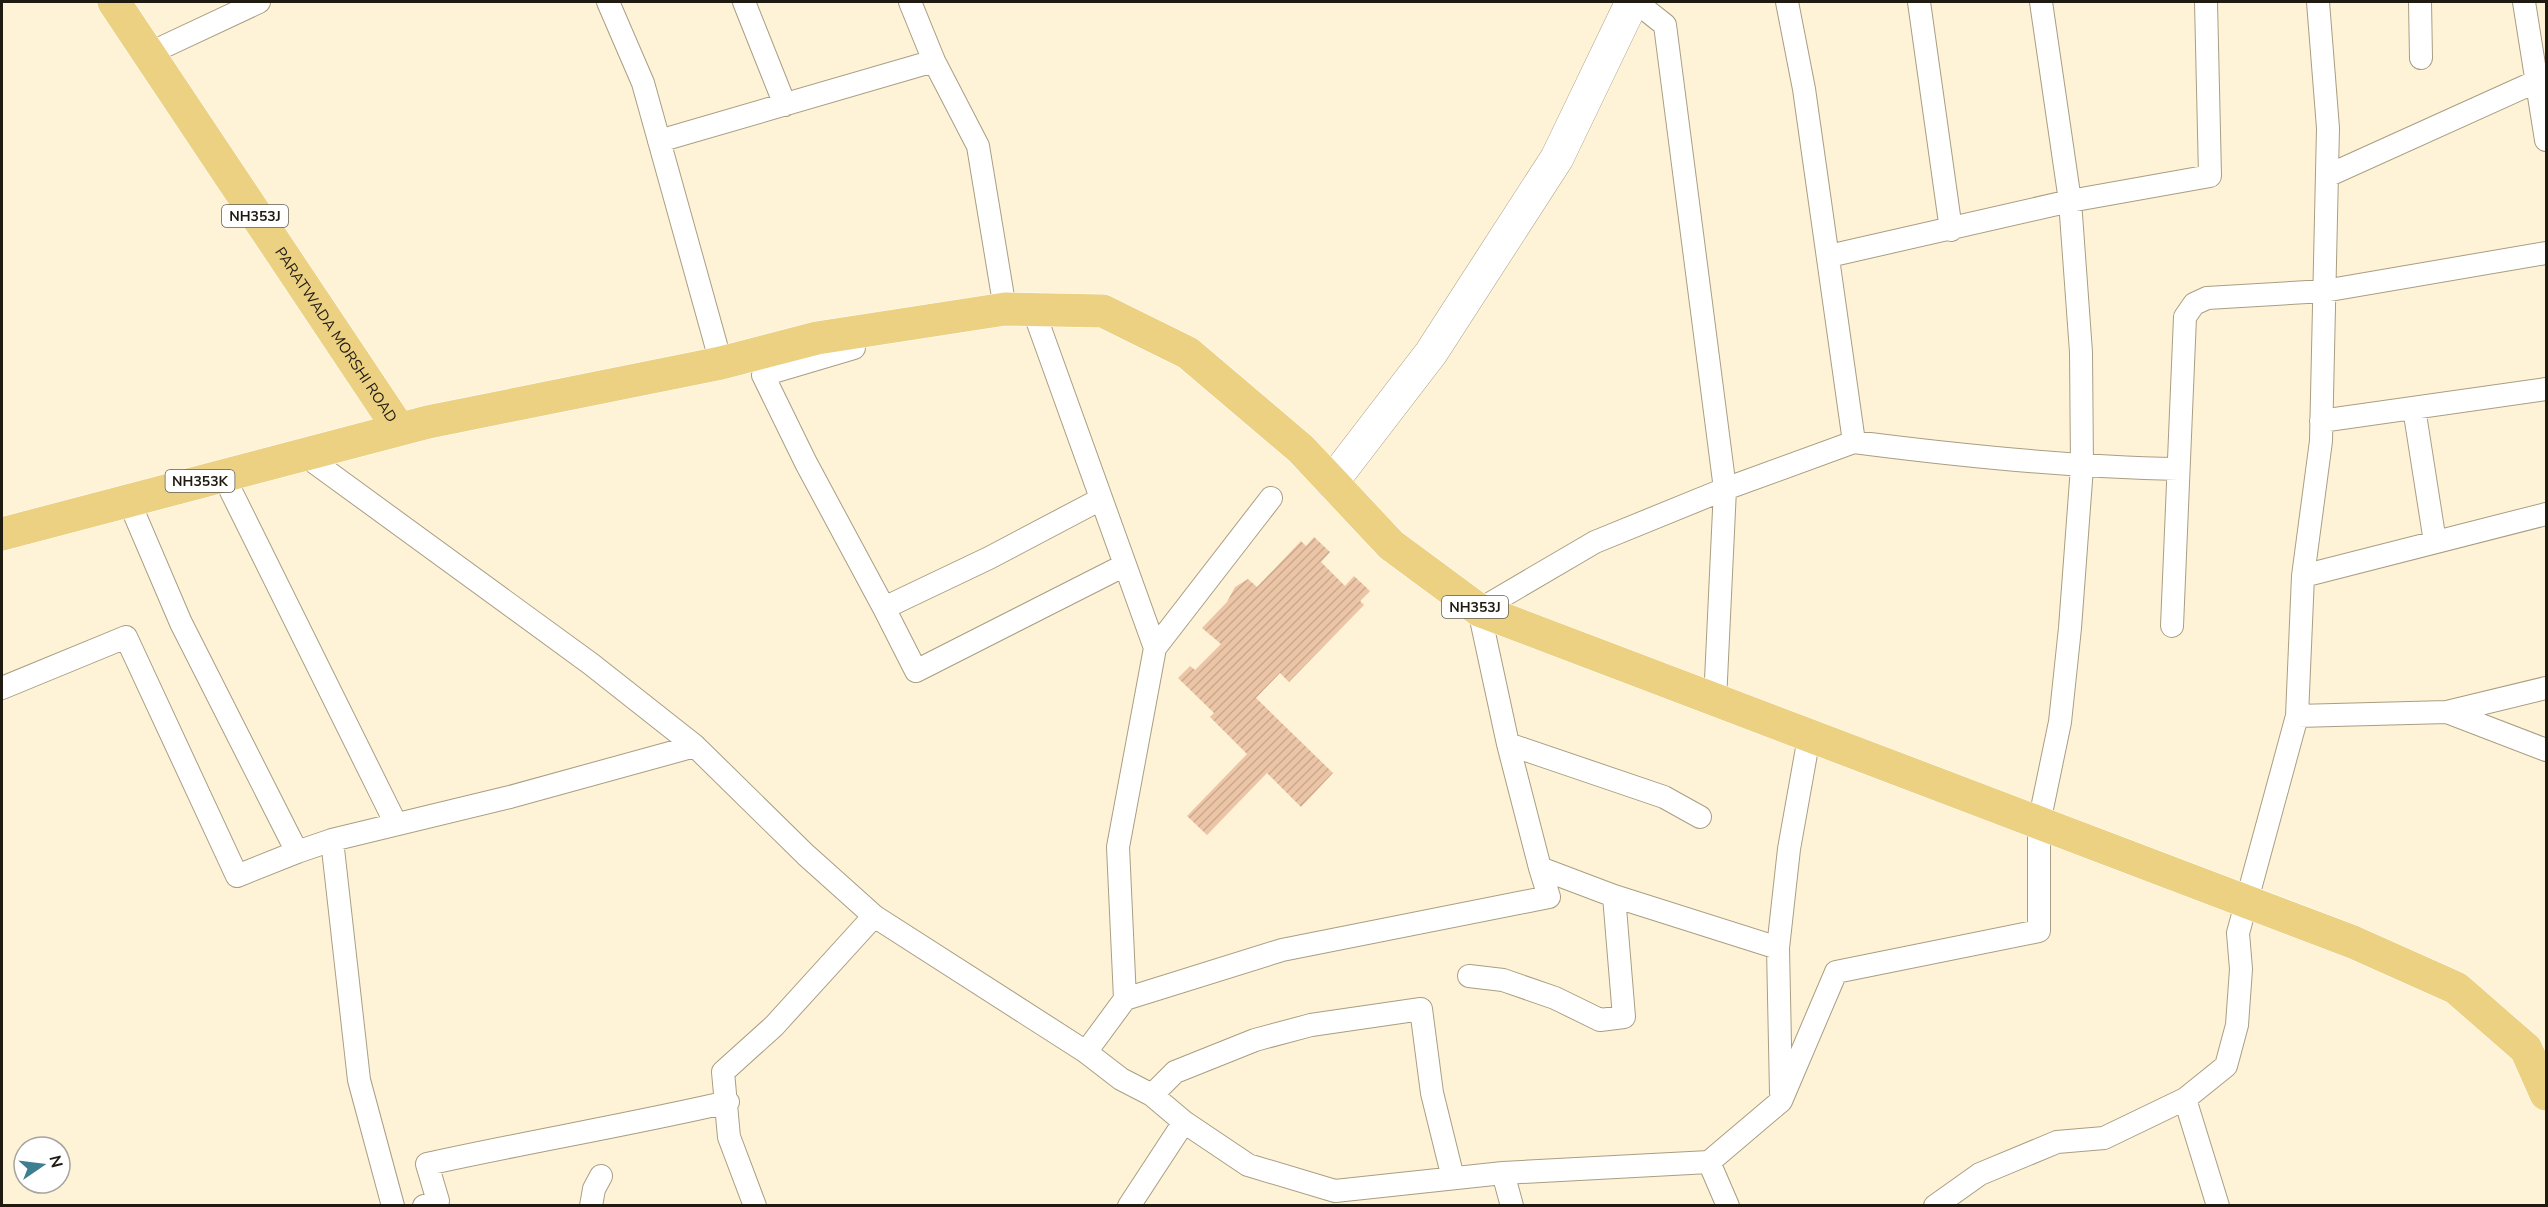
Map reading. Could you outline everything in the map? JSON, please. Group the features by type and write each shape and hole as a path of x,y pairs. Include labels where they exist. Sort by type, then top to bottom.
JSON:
{"highway":[{"name":"PARATWADA MORSHI ROAD","path":"114,2 399,429"},
{"name":"NH353J","path":"399,429 721,363 817,339 1019,309 1103,310 1188,353 1301,449 1391,545 1479,610 2353,942 2456,988 2526,1049 2546,1094"},
{"name":"NH353K","path":"2,534 399,429"}],"street":[{"path":"148,54 259,2"},
{"path":"608,2 642,83 721,363"},
{"path":"744,2 785,105"},
{"path":"910,2 934,61 978,146 1019,309 1101,499 1155,648"},
{"path":"1332,482 1431,353 1557,158 1632,2"},
{"path":"1636,2 1665,25 1725,489 1714,701"},
{"path":"1787,2 1804,89 1854,442"},
{"path":"1919,2 1951,230"},
{"path":"303,454 591,664 695,746 806,855 874,916 1086,1052 1122,1078 1152,1095 1184,1122 1248,1165 1336,1198 1453,1178 1503,1173 1709,1162 1781,1101 1836,972 2039,931 2039,823 2060,722 2070,628 2082,467 2081,352 2070,201 2041,2"},
{"path":"1829,256 2070,201 2210,176 2206,2"},
{"path":"1935,1206 1980,1174 2057,1142 2104,1138 2185,1099 2226,1066 2238,1025 2241,969 2238,933 2297,716 2303,576 2318,469 2321,421 2328,128 2318,2"},
{"path":"2420,2 2421,58"},
{"path":"2524,2 2542,79 2547,140"},
{"path":"659,141 934,61"},
{"path":"2327,176 2542,79"},
{"path":"2172,626 2185,316 2194,304 2207,298 2324,291 2547,253"},
{"path":"853,333 854,348 763,375 806,463 916,671 1125,565"},
{"path":"2321,421 2547,389"},
{"path":"2414,408 2435,542"},
{"path":"1086,1052 1125,999 1282,950 1549,897 1508,744 1479,610 1595,542 1725,489 1854,442 1980,458 2082,467 2178,469"},
{"path":"223,475 396,824"},
{"path":"1125,999 1118,847 1155,648 1271,498"},
{"path":"128,499 181,623 297,852"},
{"path":"884,608 989,558 1101,499"},
{"path":"2303,576 2547,514"},
{"path":"2,688 126,637 237,876 332,840 510,797 695,746"},
{"path":"2297,716 2447,712 2547,688"},
{"path":"2447,712 2547,750"},
{"path":"1781,1101 1778,948 1789,849 1809,736"},
{"path":"1508,744 1664,797 1700,817"},
{"path":"332,840 359,1080 393,1206"},
{"path":"1540,868 1614,896 1778,948"},
{"path":"1469,976 1503,980 1555,998 1600,1020 1624,1017 1614,896"},
{"path":"755,1206 729,1137 728,1102 723,1072 774,1026 874,916"},
{"path":"1152,1095 1175,1072 1255,1040 1311,1025 1421,1009 1432,1093 1453,1178"},
{"path":"2185,1099 2218,1206"},
{"path":"424,1206 438,1201 427,1164 531,1141 618,1127 728,1102"},
{"path":"1130,1204 1184,1122"},
{"path":"1709,1162 1728,1206"},
{"path":"1503,1173 1512,1206"},
{"path":"591,1206 594,1189 601,1176"}],"building":[{"path":"1314,537 1330,552 1321,562 1345,586 1354,576 1370,591 1360,601 1364,605 1289,682 1280,673 1256,698 1333,773 1301,807 1267,773 1207,835 1187,816 1247,754 1210,717 1214,713 1178,678 1190,666 1195,670 1221,644 1202,628 1227,602 1235,587 1248,579 1257,587 1301,541 1306,546"}]}
